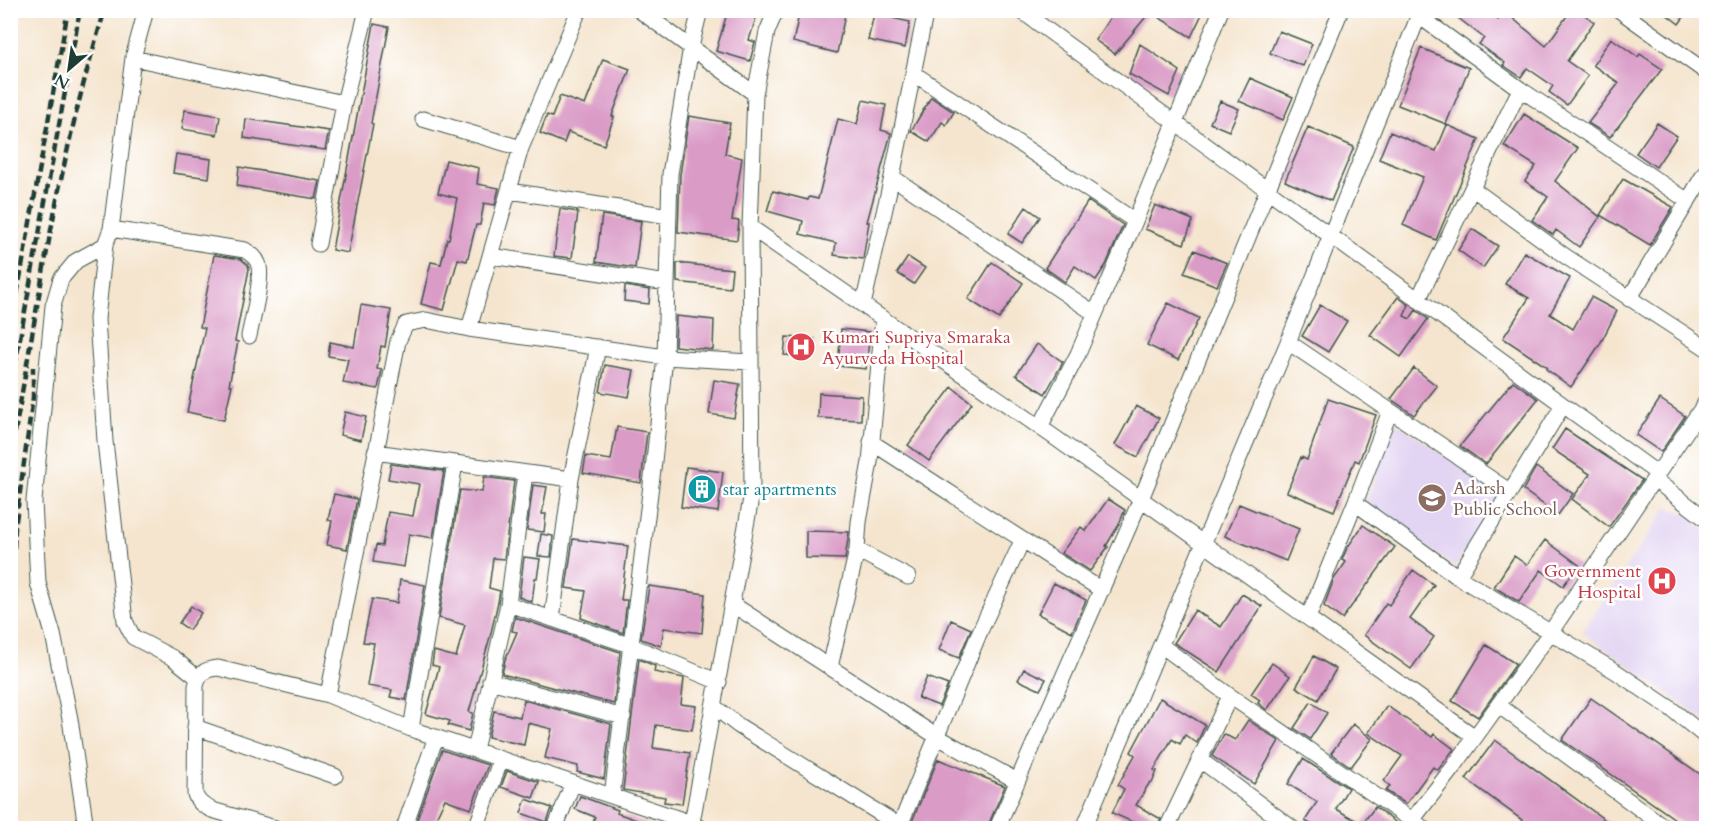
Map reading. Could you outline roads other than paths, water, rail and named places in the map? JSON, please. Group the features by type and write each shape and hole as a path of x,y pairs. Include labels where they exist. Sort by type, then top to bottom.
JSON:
{"street":[{"path":"146,10 133,58 111,229 105,245 97,319 105,441 125,621 133,637 173,658 198,678"},
{"path":"318,244 344,102 367,10"},
{"path":"470,329 521,148 579,10"},
{"path":"639,10 755,94"},
{"path":"612,796 632,646 665,357 670,174 691,47 700,10"},
{"path":"275,828 212,810 197,800 195,794 196,686 198,678 208,668 218,668 328,695 411,729 612,796 694,827 752,493 750,227 755,94 767,32 776,10"},
{"path":"863,305 926,10"},
{"path":"1020,10 1563,405 1657,477 1707,519"},
{"path":"1040,427 1078,354 1221,10"},
{"path":"997,828 1141,499 1341,10"},
{"path":"1619,10 1707,72"},
{"path":"1084,828 1288,342 1420,13 1520,89 1688,201"},
{"path":"133,58 344,102"},
{"path":"913,73 1135,221"},
{"path":"1418,300 1520,89"},
{"path":"423,119 521,148"},
{"path":"1629,299 1707,171"},
{"path":"892,177 1094,313"},
{"path":"1473,189 1565,256 1707,348"},
{"path":"510,191 669,216"},
{"path":"750,227 1040,427 1474,737"},
{"path":"111,229 245,250 255,256 260,276 249,336"},
{"path":"87,828 68,708 38,583 34,501 53,306 60,279 76,261 105,245"},
{"path":"491,256 667,283"},
{"path":"830,667 857,550 871,442 883,319"},
{"path":"328,695 398,341 406,324 426,320 470,329 665,357 750,362"},
{"path":"1288,342 1509,492"},
{"path":"552,620 571,479 598,347"},
{"path":"1162,646 1414,826 1474,737 1550,633 1707,402"},
{"path":"1458,577 1563,405"},
{"path":"1308,618 1390,411"},
{"path":"871,442 1022,541 1102,590"},
{"path":"375,452 571,479"},
{"path":"411,729 455,463"},
{"path":"475,750 508,604 525,473"},
{"path":"1355,503 1458,577 1644,690 1707,736"},
{"path":"714,706 739,726 899,827 981,629 1022,541"},
{"path":"857,550 908,577"},
{"path":"508,604 632,646 719,682"},
{"path":"732,604 936,736 1017,781"},
{"path":"490,681 623,717"},
{"path":"1167,828 1230,696"},
{"path":"1498,705 1666,828"},
{"path":"195,727 335,776"},
{"path":"404,828 435,737"},
{"path":"476,828 501,759"},
{"path":"1199,759 1292,828"},
{"path":"555,828 573,783"}],"railway":[{"path":"10,334 68,10"},
{"path":"10,393 80,10"},
{"path":"10,459 50,233 74,121 105,10"},
{"path":"10,629 15,528 33,397 33,367"},
{"path":"10,807 13,828"}],"place":[{"name":"Kumari Supriya Smaraka Ayurveda Hospital","path":"801,347"},
{"name":"star apartments","path":"702,489"},
{"name":"Adarsh Public School","path":"1432,498"},
{"name":"Government Hospital","path":"1662,581"}]}
